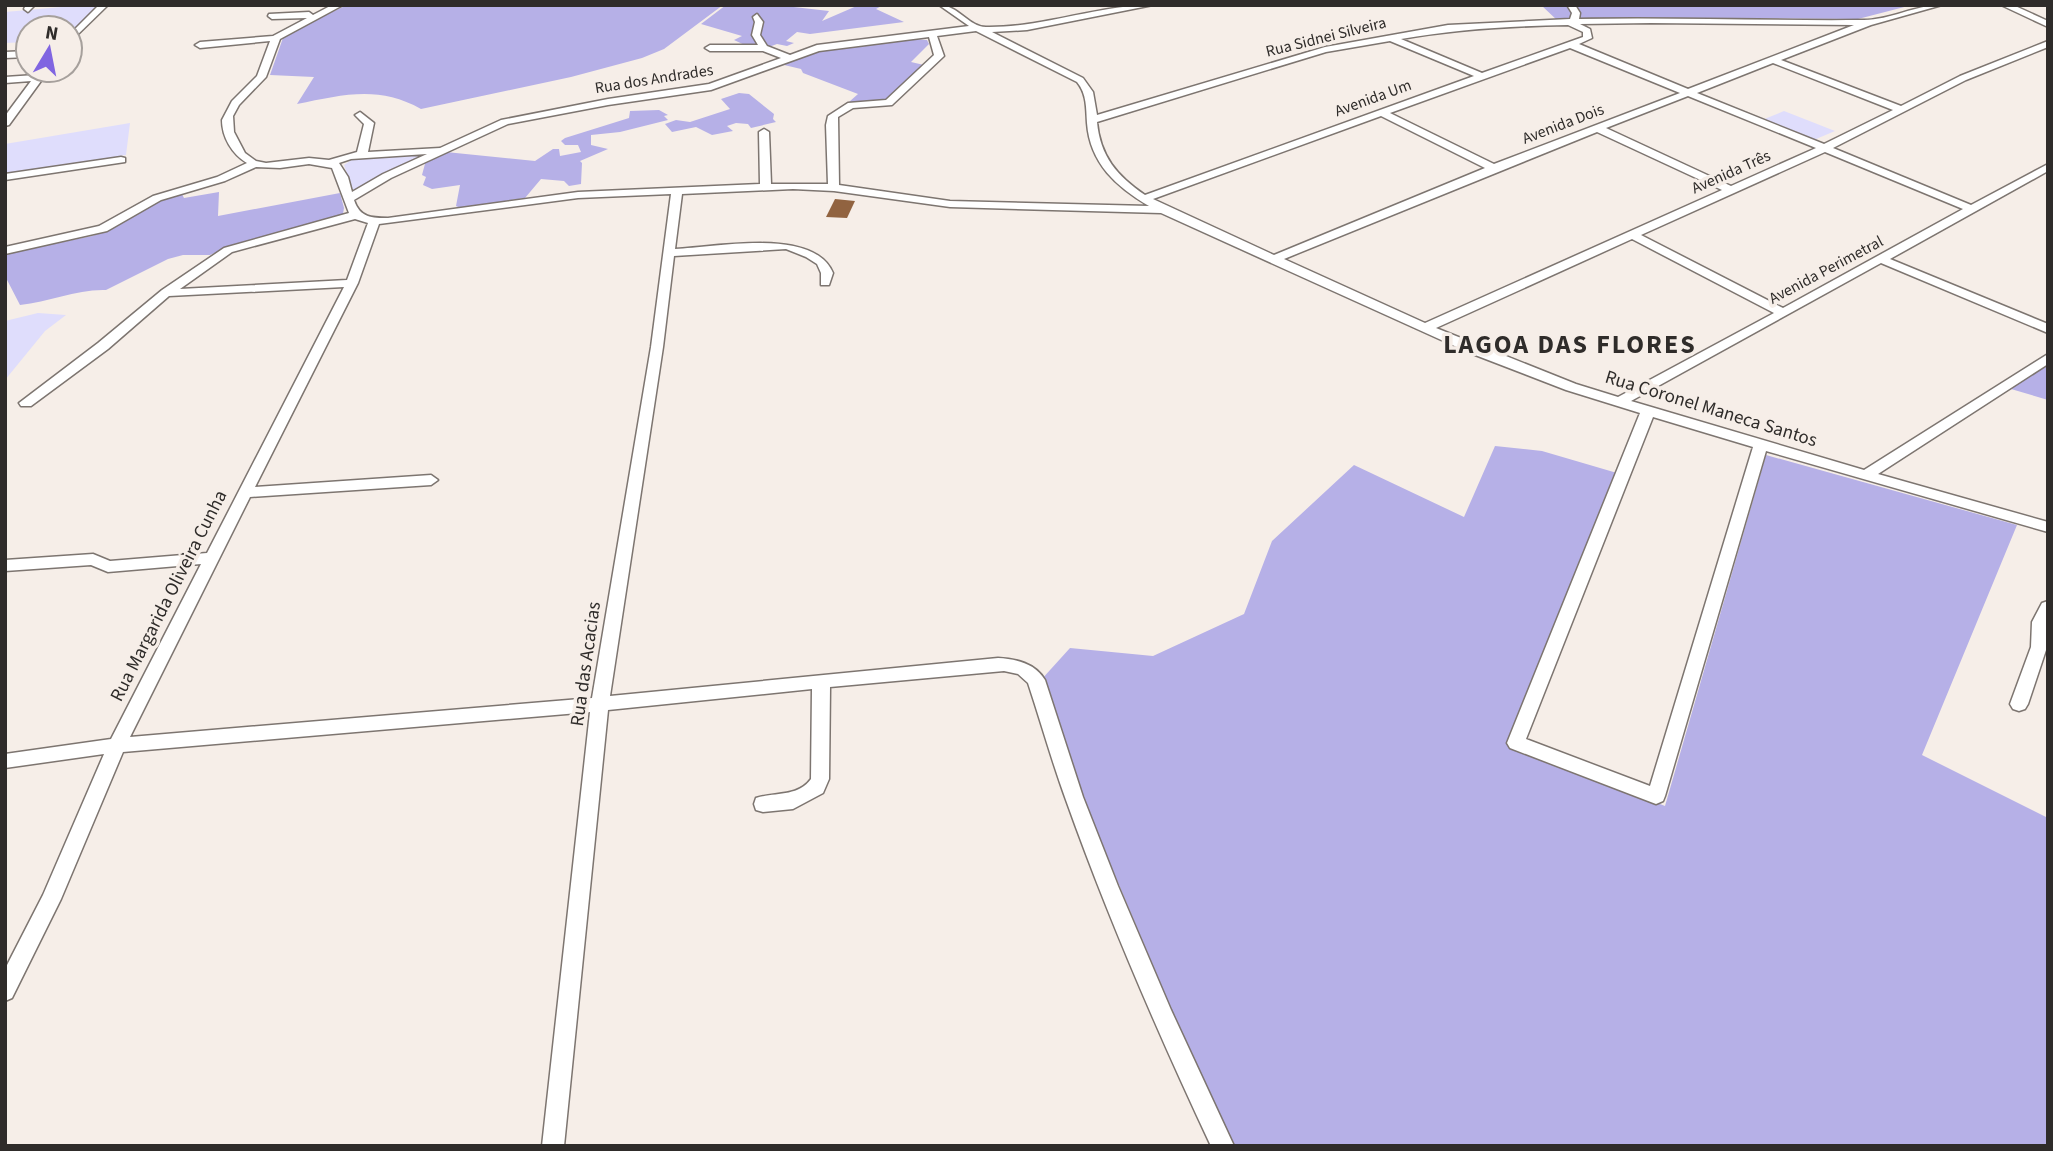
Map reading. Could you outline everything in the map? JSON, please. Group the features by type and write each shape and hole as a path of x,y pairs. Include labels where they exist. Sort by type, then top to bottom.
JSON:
{"street":[{"path":"84,26 104,5"},
{"path":"200,45 275,38 338,5"},
{"name":"Rua Coronel Maneca Santos","path":"943,5 979,29 1080,80 1092,100 1095,143 1104,164 1123,186 1164,210 1513,365 1620,402 1760,445 2048,527"},
{"name":"Rua dos Andrades","path":"348,199 387,176 505,122 608,102 711,87 789,58 828,47 979,29 1035,26 1088,10 1149,5"},
{"path":"1571,5 1576,13 1572,23 1584,29 1589,36 1572,46"},
{"path":"1868,23 1938,5"},
{"path":"2005,5 2048,24"},
{"path":"272,16 318,14"},
{"path":"757,17 759,22 756,34 765,48"},
{"name":"Rua Sidnei Silveira","path":"1092,120 1298,57 1389,37 1470,25 1674,20 1868,23"},
{"name":"Avenida Dois","path":"1272,260 1494,168 1776,61 1868,23"},
{"path":"835,188 831,125 833,116 851,105 889,103 939,56 933,36"},
{"path":"1389,37 1479,75"},
{"path":"275,38 267,67 228,115 227,127 241,155 254,163 273,166 330,163 340,158 362,155 442,150"},
{"name":"Avenida Três","path":"1427,327 1823,149 1963,78 2048,44"},
{"path":"1572,46 1970,208"},
{"name":"Avenida Um","path":"1143,199 1479,75 1572,46"},
{"path":"710,48 765,48 789,58"},
{"path":"1776,61 1900,109"},
{"path":"5,123 33,84"},
{"path":"1382,113 1494,168"},
{"path":"360,115 369,123 362,155"},
{"path":"1597,128 1730,190"},
{"path":"764,132 766,187"},
{"path":"5,177 121,160"},
{"path":"5,251 103,229 156,198 222,179 254,163"},
{"path":"330,163 339,171 355,215"},
{"name":"Avenida Perimetral","path":"1620,402 1883,260 1970,208 2048,167"},
{"path":"26,403 103,346 166,293 228,250 355,215 381,222 550,198 766,187 835,188 950,204 1164,210"},
{"name":"Rua das Acacias","path":"553,1146 600,704 670,253 677,191"},
{"name":"Rua Margarida Oliveira Cunha","path":"5,991 51,899 117,745 381,222"},
{"path":"1630,234 1784,313"},
{"path":"670,253 786,247 799,249 819,259 827,273 825,282"},
{"path":"1883,260 2048,329"},
{"path":"166,293 352,283"},
{"path":"1868,474 2048,358"},
{"path":"1648,411 1516,743 1656,796 1760,445"},
{"path":"245,493 431,480"},
{"path":"5,566 93,559 108,567 212,558"},
{"path":"2020,704 2039,647 2040,622 2048,607"},
{"path":"5,761 117,745 600,704 999,664 1016,666 1028,671 1036,680 1074,796 1121,919 1184,1066 1223,1146"},
{"path":"764,804 793,801 816,788 820,779 821,682"}],"shaded area":[{"path":"101,5 84,21 84,14 14,14 14,43 5,43 5,12"},
{"path":"347,5 723,5 664,49 642,58 571,77 421,109 375,94 345,95 297,104 314,77 270,75 284,35"},
{"path":"726,5 776,5 829,11 822,21 859,5 883,5 876,9 904,22 810,34 797,32 786,41 794,43 787,46 777,44 766,48 749,47 734,40 742,36 701,24"},
{"path":"1541,5 1912,5 1858,19 1673,18 1559,22"},
{"path":"913,39 927,40 929,44 911,62 924,65 881,104 849,102 858,94 803,73 801,69 780,64 813,51"},
{"path":"739,93 749,94 774,114 773,119 776,122 751,128 748,124 736,123 727,126 733,131 712,135 696,127 672,132 665,124 676,120 690,122 730,109 721,99"},
{"path":"659,110 668,115 664,116 668,120 620,132 591,135 591,145 608,149 580,161 581,184 569,186 564,181 541,179 525,198 460,208 456,206 460,185 432,189 423,185 426,177 422,175 426,160 446,152 535,161 553,149 559,149 560,156 581,152 578,145 565,145 561,141 629,118 630,111"},
{"path":"1784,111 1835,131 1809,142 1757,122"},
{"path":"130,123 126,155 5,175 5,144"},
{"path":"426,154 353,192 344,165 356,157"},
{"path":"181,192 184,198 219,192 218,216 340,193 344,208 343,214 235,244 210,255 183,255 168,259 106,290 20,305 5,276 5,254 92,236 109,230 151,204"},
{"path":"38,313 66,315 45,331 5,380 5,321"},
{"path":"2048,363 2048,400 2011,389"},
{"path":"1495,446 1542,451 1617,473 1510,744 1665,806 1766,455 2017,525 1922,755 2048,818 2048,1146 1229,1146 1060,745 1041,680 1070,648 1153,656 1244,614 1272,541 1354,465 1464,517"}],"building":[{"path":"835,199 855,201 847,218 826,217"}],"district":[{"name":"LAGOA DAS FLORES","path":"1570,344"}]}
